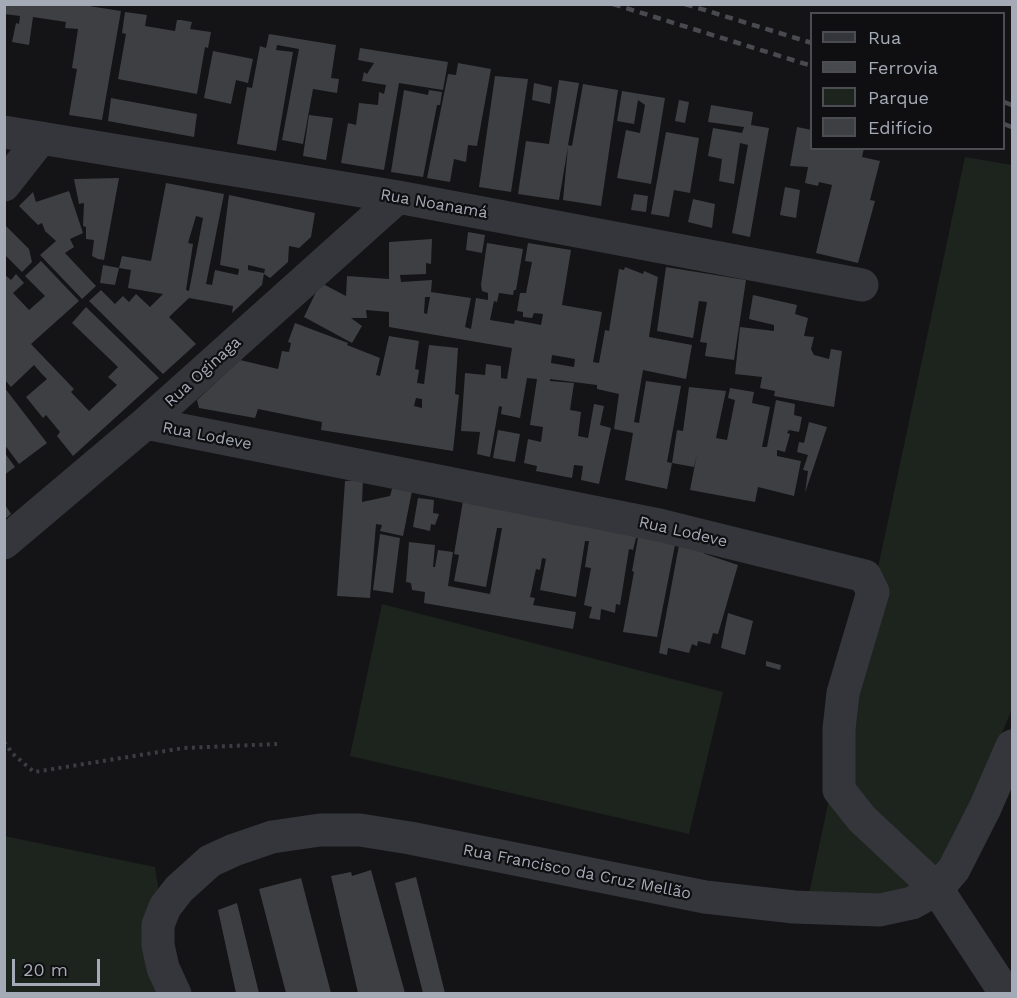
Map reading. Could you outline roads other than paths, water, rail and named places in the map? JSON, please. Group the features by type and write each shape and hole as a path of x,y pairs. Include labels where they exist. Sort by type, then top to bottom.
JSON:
{"street":[{"name":"Rua Noanamá","path":"4,132 398,197 862,285"},
{"path":"4,185 41,138"},
{"name":"Rua Oginaga","path":"4,543 146,423 398,197"},
{"name":"Rua Lodeve","path":"146,423 658,525 865,576 873,591 843,693 839,729 839,790 862,819 938,889 1006,993"},
{"name":"Rua Francisco da Cruz Mellão","path":"175,993 163,968 158,945 158,924 165,907 179,889 210,861 234,850 272,837 320,830 360,831 410,838 705,897 794,907 880,910 912,903 938,889 954,869 986,808 1012,746"}],"railway":[{"path":"613,4 810,65"},
{"path":"685,4 810,42"},
{"path":"1005,102 1012,105"},
{"path":"1005,124 1012,127"}]}
